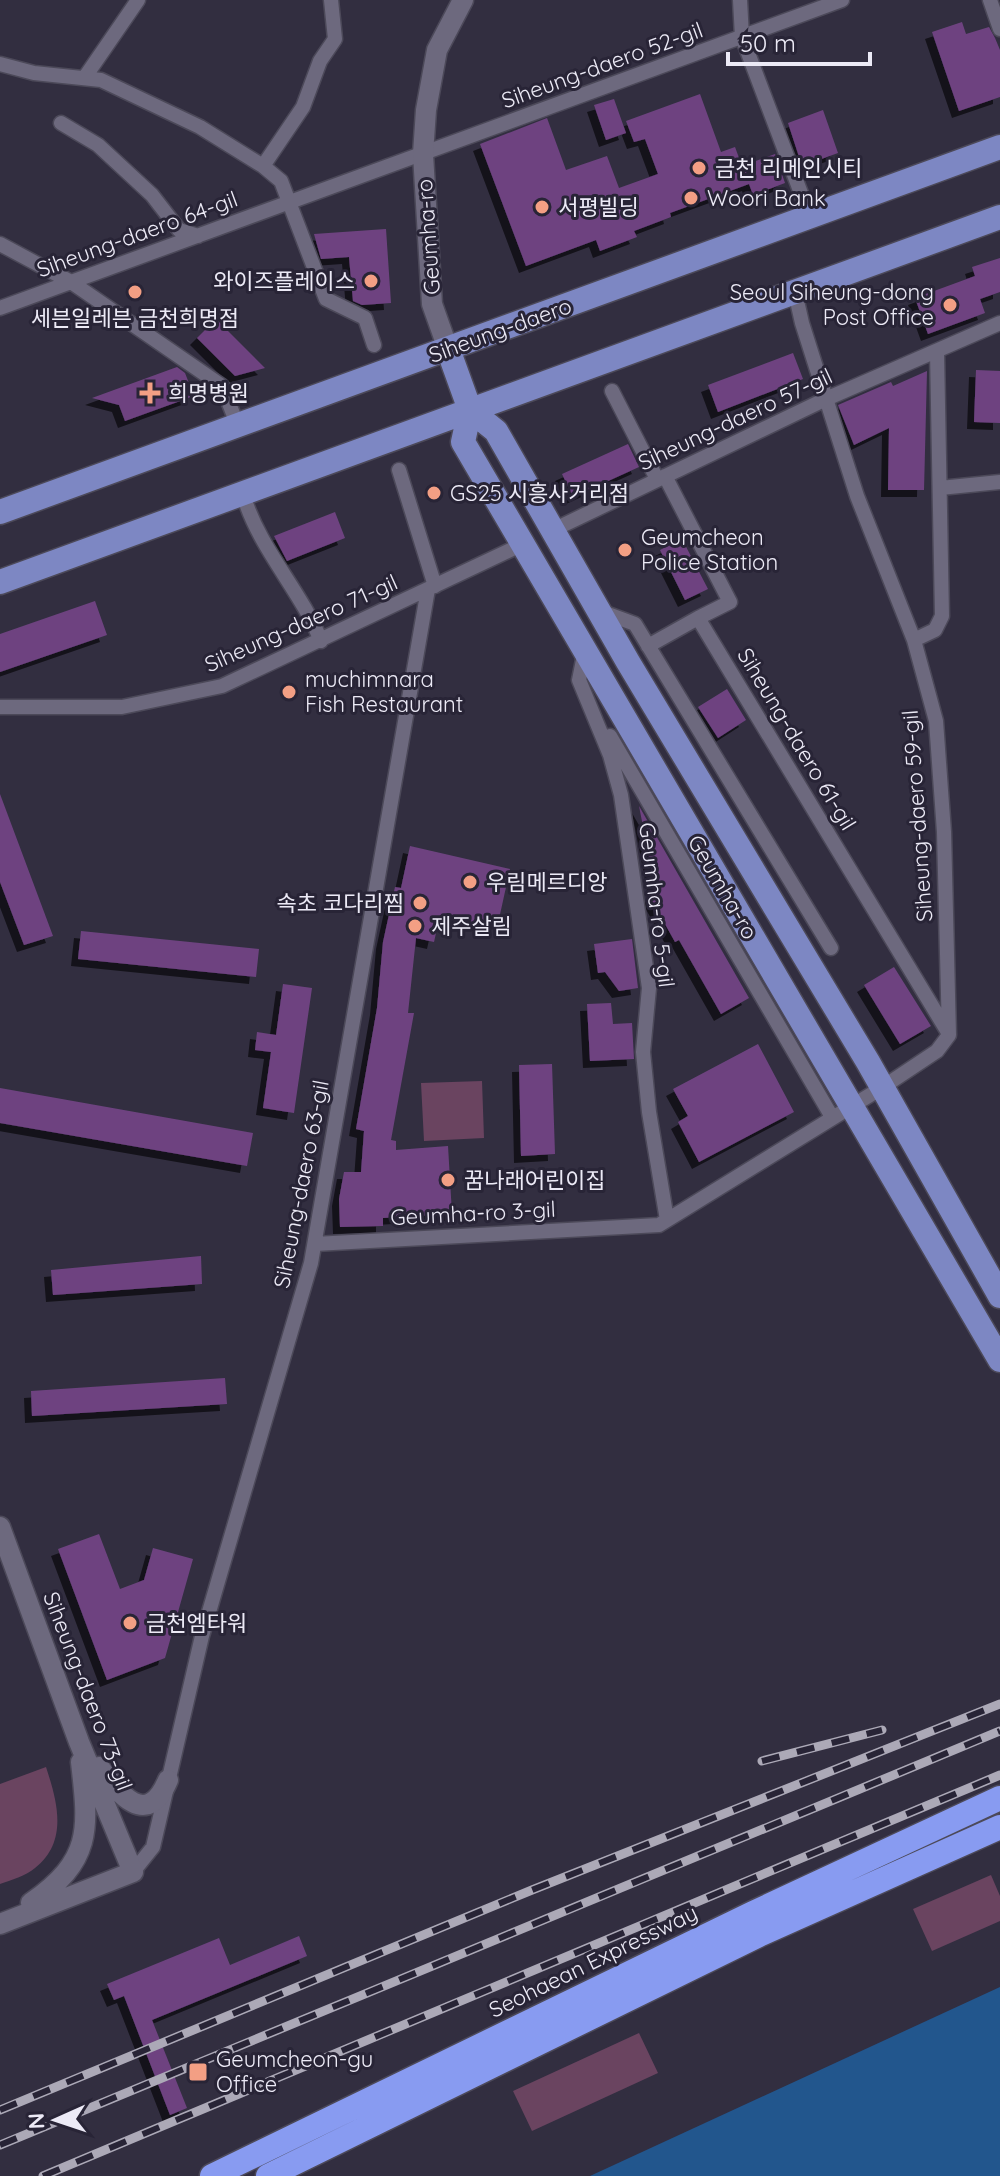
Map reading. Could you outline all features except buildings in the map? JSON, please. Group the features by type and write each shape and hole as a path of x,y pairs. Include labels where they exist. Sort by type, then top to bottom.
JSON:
{"highway":[{"name":"Seohaean Expressway","path":"212,2176 753,1913 1000,1798"},
{"path":"268,2176 761,1934 1000,1827"}],"main road":[{"name":"Siheung-daero","path":"0,512 1000,147"},
{"path":"0,582 1000,217"},
{"name":"Geumha-ro","path":"448,349 470,410 496,431 599,611 883,1087 1000,1296"},
{"name":"Geumha-ro","path":"470,410 463,442 585,650 842,1111 1000,1359"}],"street":[{"path":"85,77 138,0"},
{"path":"263,166 303,107 320,61 335,39 331,0"},
{"path":"740,0 742,37 810,217"},
{"name":"Siheung-daero 52-gil","path":"423,154 842,0"},
{"path":"990,0 1000,29"},
{"name":"Geumha-ro","path":"448,349 432,304 423,154 434,64 456,2"},
{"path":"0,64 34,73 101,80 200,127 263,166 281,181 316,281 326,299 365,318 374,345"},
{"path":"61,123 98,145 152,195 179,230 198,236"},
{"name":"Geumha-ro","path":"290,203 423,154"},
{"name":"Siheung-daero 64-gil","path":"0,308 290,203"},
{"path":"0,244 71,282 222,386 238,426"},
{"name":"Siheung-daero 59-gil","path":"795,292 857,496 914,640 936,721 944,832 949,1035"},
{"name":"Siheung-daero 57-gil","path":"553,530 826,399 1000,323"},
{"path":"914,640 935,630 942,616 937,352"},
{"path":"612,391 730,602 648,646"},
{"path":"399,470 431,588 523,544"},
{"path":"940,488 1000,482"},
{"path":"243,494 252,527 309,611 321,641"},
{"name":"Siheung-daero 71-gil","path":"0,707 122,707 182,697 222,686 431,588"},
{"name":"Siheung-daero 63-gil","path":"133,1872 153,1847 202,1636 315,1244 431,588"},
{"path":"599,611 635,624 831,948"},
{"name":"Siheung-daero 61-gil","path":"698,618 949,1035"},
{"name":"Geumha-ro 5-gil","path":"585,650 579,680 590,701 621,795 649,988 643,1052 649,1112 667,1220"},
{"path":"590,701 842,1111"},
{"path":"883,1087 937,1051 949,1035"},
{"name":"Geumha-ro 3-gil","path":"315,1244 659,1225 883,1087"},
{"name":"Siheung-daero 73-gil","path":"0,1527 79,1742 133,1872"},
{"path":"79,1742 124,1800 149,1804 162,1795 168,1780"},
{"path":"2,1923 53,1887 76,1863 82,1849 87,1819 79,1742"},
{"path":"2,1923 133,1872"}],"shaded area":[{"path":"482,1081 484,1138 424,1141 421,1083"},
{"path":"46,1767 56,1807 53,1846 31,1871 0,1884 0,1784"},
{"path":"991,1875 1000,1896 1000,1921 932,1951 913,1909"},
{"path":"639,2033 658,2073 532,2131 513,2091"}],"water":[{"path":"1000,1987 1000,2176 590,2176"}],"railway":[{"path":"0,2110 532,1890 1000,1704"},
{"path":"762,1761 882,1730"},
{"path":"0,2145 1000,1731"},
{"path":"43,2176 1000,1775"}],"place":[{"name":"금천 리메인시티","path":"699,168"},
{"name":"Woori Bank","path":"691,198"},
{"name":"서평빌딩","path":"542,207"},
{"name":"와이즈플레이스","path":"371,281"},
{"name":"세븐일레븐 금천희명점","path":"135,292"},
{"name":"Seoul Siheung-dong Post Office","path":"950,305"},
{"name":"희명병원","path":"150,393"},
{"name":"GS25 시흥사거리점","path":"434,493"},
{"name":"Geumcheon Police Station","path":"625,550"},
{"name":"muchimnara Fish Restaurant","path":"289,692"},
{"name":"우림메르디앙","path":"470,882"},
{"name":"속초 코다리찜","path":"420,903"},
{"name":"제주살림","path":"415,926"},
{"name":"꿈나래어린이집","path":"448,1180"},
{"name":"금천엠타워","path":"130,1623"},
{"name":"Geumcheon-gu Office","path":"198,2072"}]}
